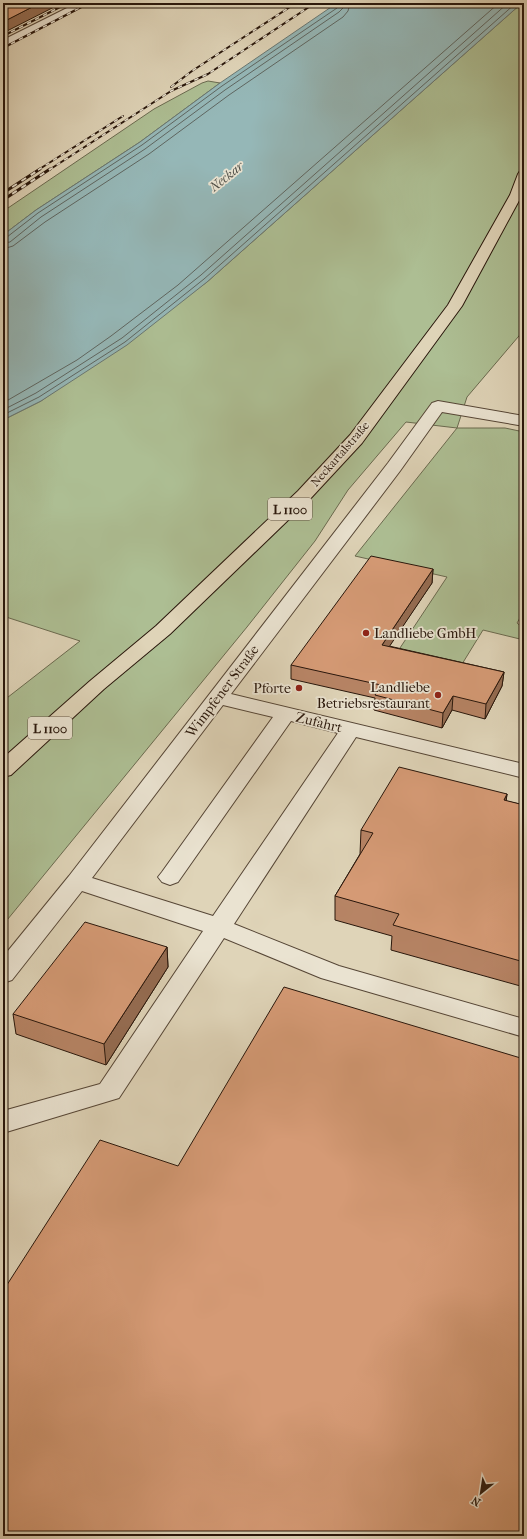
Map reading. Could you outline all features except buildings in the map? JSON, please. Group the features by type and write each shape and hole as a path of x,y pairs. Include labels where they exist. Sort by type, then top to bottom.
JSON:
{"main road":[{"name":"Neckartalstraße","path":"3,770 97,685 163,630 304,495 356,439 455,306 504,215 516,196 524,174"},
{"name":"Neckartalstraße","path":"3,752 97,685"}],"street":[{"path":"70,3 82,4"},
{"path":"3,44 82,4"},
{"name":"Wimpfener Straße","path":"3,974 77,881 394,467 438,406 524,421"},
{"name":"Zufahrt","path":"217,697 524,771"},
{"path":"170,877 286,714"},
{"path":"3,1122 109,1091 351,729"},
{"path":"77,881 219,927 330,972 524,1028"}],"green space":[{"path":"522,3 524,3 524,330 467,397 457,428 406,422 348,490 315,541 247,627 3,925 3,701 80,641 3,616 3,420 41,401 207,282"},
{"path":"208,81 220,83 140,142 36,210 3,235 3,212 8,208 154,109"},
{"path":"457,428 505,428 524,432 524,611 517,623 524,629 524,640 483,630 459,669 396,654 447,577 355,556"}],"water":[{"name":"Neckar","path":"337,3 522,3 207,282 127,345 41,401 3,420 3,235 36,210 140,142 220,83"}],"railway":[{"path":"3,36 68,3"},
{"path":"3,48 89,3"},
{"path":"171,87 192,71 296,3"},
{"path":"49,170 171,91 208,74 315,3"},
{"path":"38,170 123,116"},
{"path":"3,193 40,169"},
{"path":"3,200 50,169"}],"place":[{"name":"Landliebe GmbH","path":"366,633"},
{"name":"Pforte","path":"299,688"},
{"name":"Landliebe Betriebsrestaurant","path":"438,695"}]}
